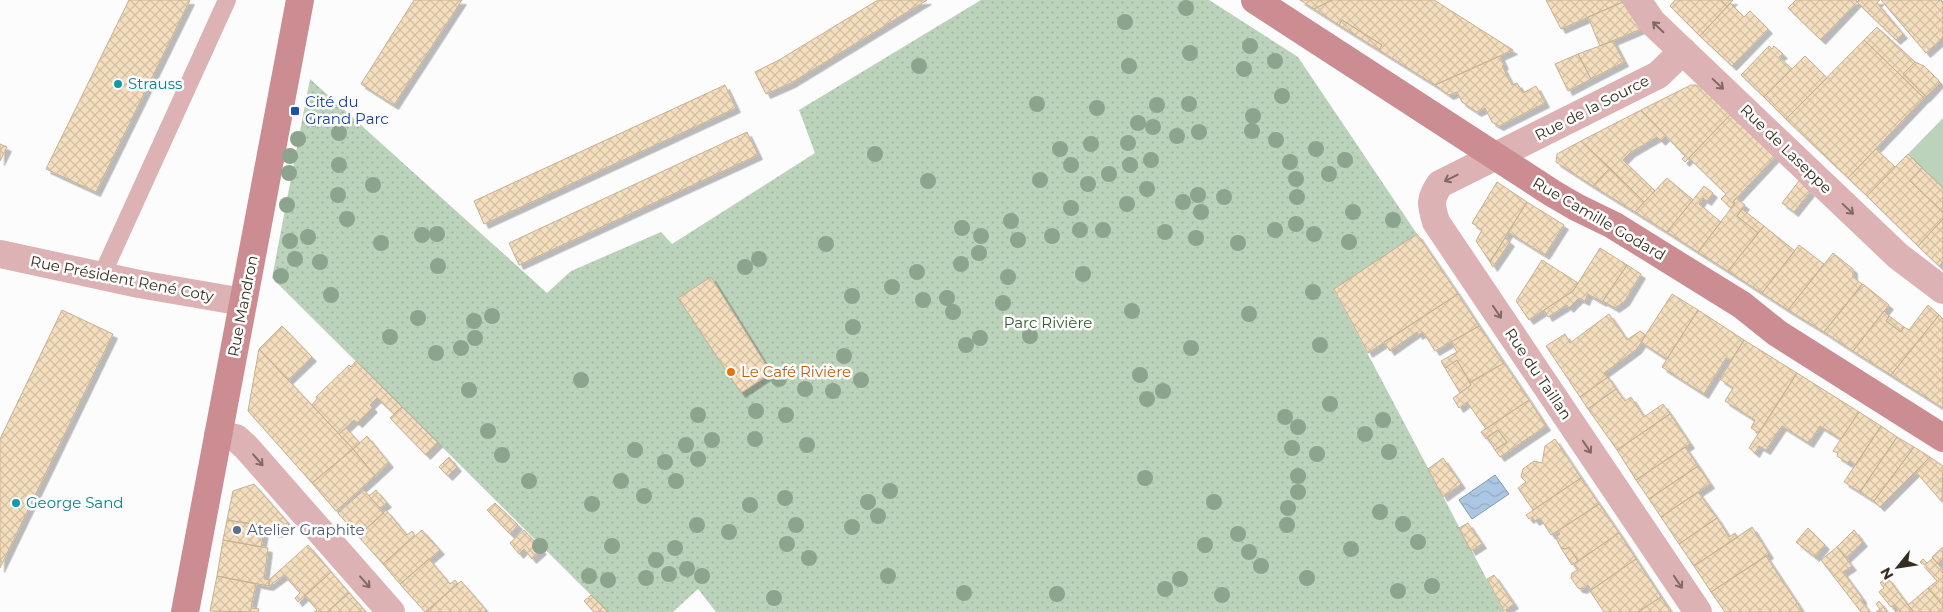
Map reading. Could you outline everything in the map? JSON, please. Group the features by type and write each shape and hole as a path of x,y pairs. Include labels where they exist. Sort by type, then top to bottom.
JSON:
{"street":[{"name":"Rue Mandron","path":"185,612 300,0"},
{"name":"Rue Camille Godard","path":"1255,0 1576,207 1612,225 1742,305 1777,334 1943,438"},
{"name":"Rue de Laseppe","path":"1637,0 1652,22 1898,256 1943,290"},
{"name":"Rue de la Source","path":"1495,156 1658,75 1683,51"},
{"name":"Rue du Taillan","path":"1495,156 1440,184 1432,195 1431,206 1436,222 1698,612"},
{"name":"Rue Président René Coty","path":"0,254 101,277 244,302"},
{"path":"218,435 236,438 246,447 391,612"}],"lane":[{"path":"101,277 227,0"}],"green space":[{"name":"Parc Rivière","path":"981,0 1209,0 1298,57 1417,234 1334,290 1504,612 716,612 698,589 673,612 608,612 272,278 310,79 547,293 571,271 661,232 672,244 815,153 799,110"},
{"path":"1943,118 1943,220 1918,246 1867,196"}],"water":[{"path":"1495,475 1509,494 1472,519 1459,500"}],"building":[{"name":"Strauss","path":"129,0 190,0 96,192 46,169"},
{"path":"414,0 462,0 394,105 361,84"},
{"path":"878,0 927,0 791,83 766,94 755,72 779,60"},
{"path":"1300,0 1332,0 1314,9"},
{"path":"1332,0 1434,0 1513,50 1435,85 1379,50 1382,45 1342,20 1339,25 1314,9"},
{"path":"1546,0 1622,0 1623,2 1561,29"},
{"path":"1675,0 1721,0 1727,7 1700,36 1670,6"},
{"path":"1721,0 1733,0 1727,7"},
{"path":"1796,0 1856,0 1857,2 1821,40 1788,8"},
{"path":"1859,0 1880,0 1877,3 1903,34 1896,40 1857,2"},
{"path":"1881,0 1941,0 1943,2 1943,38 1926,53"},
{"path":"1623,2 1641,29 1600,46 1588,17"},
{"path":"1730,3 1744,17 1750,11 1768,29 1732,66 1700,36"},
{"path":"1342,20 1382,45 1379,50 1339,25"},
{"path":"1877,27 1915,62 1903,74 1926,97 1924,98 1864,40"},
{"path":"1864,40 1924,98 1848,178 1786,119"},
{"path":"1613,41 1624,62 1591,79 1578,54"},
{"path":"1769,46 1772,49 1774,46 1783,54 1779,57 1792,69 1764,97 1741,75"},
{"path":"1578,54 1591,79 1568,91 1555,64"},
{"path":"1500,56 1504,65 1502,66 1512,85 1517,83 1523,93 1536,86 1545,103 1499,126 1492,122 1485,108 1477,112 1462,102 1457,92 1449,95 1435,85"},
{"path":"1805,56 1827,78 1786,119 1764,97"},
{"path":"1915,62 1924,66 1940,82 1926,97 1903,74"},
{"path":"725,85 736,108 484,224 474,201"},
{"path":"1691,85 1702,88 1730,115 1685,162 1682,159 1685,156 1641,110"},
{"path":"1641,110 1666,136 1661,141 1657,137 1631,152 1623,160 1655,191 1644,202 1581,141"},
{"path":"1730,115 1775,157 1733,202 1735,203 1731,208 1721,199 1726,194 1689,158"},
{"path":"747,132 758,155 519,265 509,243"},
{"path":"1581,141 1610,168 1593,186 1556,162 1557,154"},
{"path":"0,144 7,147 0,161"},
{"path":"1876,149 1895,167 1867,196 1848,178"},
{"path":"1908,154 1922,168 1910,181 1943,212 1943,219 1918,246 1867,196"},
{"path":"1610,168 1644,202 1635,212 1593,186"},
{"path":"1922,168 1943,188 1943,212 1910,181"},
{"path":"1667,178 1693,200 1667,232 1635,212"},
{"path":"1799,181 1810,192 1794,212 1782,203"},
{"path":"1497,182 1527,202 1490,262 1476,241 1482,230 1472,223"},
{"path":"1704,186 1713,193 1707,201 1703,198 1699,204 1721,222 1698,252 1667,232"},
{"path":"1736,198 1745,205 1737,216 1758,233 1728,271 1698,252 1735,203 1733,202"},
{"path":"1527,202 1564,225 1545,255 1508,232"},
{"path":"1742,209 1764,226 1758,233 1737,216"},
{"path":"1943,219 1943,262 1939,266 1918,246"},
{"path":"1764,226 1795,251 1762,293 1728,271"},
{"path":"1417,234 1458,294 1368,353 1334,289"},
{"path":"1505,238 1510,242 1493,267 1490,262"},
{"path":"1799,245 1824,264 1788,310 1762,293"},
{"path":"1600,248 1627,265 1602,302 1588,294 1585,301 1579,298 1569,308 1567,305 1548,317 1544,310 1573,291"},
{"path":"1833,253 1853,269 1853,277 1862,284 1824,332 1788,310"},
{"path":"1542,260 1578,283 1573,291 1529,320 1516,301"},
{"path":"1627,265 1641,274 1625,301 1615,308 1603,301"},
{"path":"711,277 771,373 741,393 678,298"},
{"path":"1863,284 1889,305 1853,351 1824,332"},
{"path":"1458,294 1479,326 1435,351 1423,332 1418,335 1417,332 1390,351 1384,342"},
{"path":"1672,294 1698,310 1667,359 1641,342"},
{"path":"1928,305 1939,315 1891,375 1853,351 1884,311 1889,316 1886,321 1901,332 1904,327 1909,330"},
{"name":"George Sand","path":"62,310 113,334 0,568 0,439"},
{"path":"1698,310 1744,340 1731,361 1726,358 1704,394 1662,367"},
{"path":"1609,314 1627,340 1640,331 1646,335 1637,349 1604,373 1608,377 1580,397 1546,346 1565,334 1570,343"},
{"path":"1939,315 1943,319 1943,408 1891,375"},
{"path":"1889,316 1904,327 1901,332 1886,321"},
{"path":"282,326 312,357 288,380 259,349"},
{"path":"1479,326 1504,363 1470,382 1457,360 1445,368 1441,361 1457,352 1451,342"},
{"path":"1744,340 1797,373 1759,433 1751,428 1755,420 1725,401 1733,388 1720,379"},
{"path":"259,349 353,449 312,483 248,411"},
{"path":"1457,360 1471,385 1460,393 1445,368"},
{"path":"356,361 402,407 394,414 377,398 370,405 373,408 358,423 354,420 339,434 312,405 317,399 316,397 349,365 351,367"},
{"path":"1504,363 1529,400 1486,429 1467,402 1459,408 1453,398 1471,385 1470,383"},
{"path":"1797,373 1859,412 1841,439 1820,426 1809,443 1782,426 1766,450 1759,446 1755,453 1749,448"},
{"path":"1608,377 1616,389 1588,409 1580,397"},
{"path":"1616,389 1625,401 1631,397 1644,417 1663,404 1670,414 1617,450 1588,409"},
{"path":"1529,400 1546,426 1500,457 1495,450 1507,442 1498,430 1486,439 1481,432"},
{"path":"402,407 438,443 426,455 390,418"},
{"path":"1859,412 1881,426 1856,465 1850,461 1848,463 1837,456 1838,453 1833,451"},
{"path":"1670,414 1690,444 1636,480 1617,450"},
{"path":"1881,426 1897,437 1860,492 1844,482"},
{"path":"346,428 360,443 353,449 339,434"},
{"path":"1498,430 1507,442 1495,450 1487,437"},
{"path":"367,436 389,463 375,476 353,449"},
{"path":"1897,437 1914,447 1874,501 1860,492"},
{"path":"1555,439 1581,478 1533,510 1518,488 1526,482 1521,477 1523,469 1534,461 1542,463 1545,446"},
{"path":"1685,447 1698,466 1649,499 1636,480"},
{"path":"1914,447 1930,457 1880,507 1874,501"},
{"path":"353,449 375,476 336,511 312,483"},
{"path":"449,457 457,467 448,476 439,467"},
{"path":"1930,457 1943,466 1942,502 1916,472"},
{"path":"1443,458 1461,484 1443,497 1428,469"},
{"path":"1698,466 1710,484 1661,517 1649,499"},
{"path":"1581,478 1599,504 1551,535 1540,518 1535,521 1532,517 1529,519 1526,515"},
{"path":"254,484 289,524 280,532 274,533 265,526 227,520 233,491"},
{"path":"364,490 384,513 358,536 338,513"},
{"path":"376,490 387,503 380,508 369,496"},
{"path":"1698,492 1717,518 1679,544 1661,517"},
{"path":"495,503 518,525 510,534 487,510"},
{"path":"1599,504 1619,533 1578,561 1569,547 1561,548 1557,540 1557,536 1560,534 1558,531"},
{"path":"386,510 407,535 412,531 415,535 383,564 358,536"},
{"path":"1717,518 1729,537 1735,533 1738,537 1694,566 1679,544"},
{"path":"227,520 265,526 261,547 223,540"},
{"path":"1468,523 1482,544 1471,551 1459,528"},
{"path":"1752,527 1769,554 1711,592 1694,566"},
{"path":"1808,528 1825,545 1815,557 1796,542"},
{"path":"422,530 440,550 400,584 383,564"},
{"path":"524,530 542,550 532,559 524,549 519,554 510,543"},
{"path":"1854,530 1863,542 1846,558 1837,547"},
{"path":"1619,533 1636,559 1591,590 1588,585 1583,589 1578,588 1571,578 1572,573 1578,570 1574,564"},
{"path":"223,540 268,548 264,579 269,580 269,586 217,576"},
{"path":"308,545 331,572 298,602 295,598 300,593 284,575 269,586 269,580"},
{"path":"1569,547 1578,561 1572,565 1561,548"},
{"path":"1837,547 1852,566 1843,572 1870,612 1861,612 1821,560"},
{"path":"1943,547 1943,559 1938,564 1932,557"},
{"path":"1766,556 1803,612 1725,612 1711,592"},
{"path":"1933,558 1943,570 1943,606 1928,588 1937,581 1920,562 1923,559 1927,563"},
{"path":"429,559 450,584 455,580 458,584 425,612 400,584"},
{"path":"1636,559 1661,597 1638,612 1604,612 1590,591"},
{"path":"331,572 349,593 327,612 314,612 317,610 305,596"},
{"path":"1494,575 1514,604 1504,611 1487,579"},
{"path":"217,576 256,584 251,608 259,609 258,612 210,611"},
{"path":"1887,577 1914,612 1895,612 1898,610 1894,605 1891,607 1879,592 1884,588 1880,583"},
{"path":"461,581 486,610 484,612 426,612"},
{"path":"1928,588 1943,606 1943,612 1914,612 1908,605"},
{"path":"349,593 366,612 327,612"},
{"path":"591,595 608,612 594,612 584,601"},
{"path":"1661,597 1671,612 1638,612"},
{"path":"1879,601 1887,612 1876,612 1880,609 1876,604"}],"place":[{"name":"Strauss","path":"118,84"},
{"name":"Cité du Grand Parc","path":"295,111"},
{"name":"Le Café Rivière","path":"731,372"},
{"name":"George Sand","path":"16,503"},
{"name":"Atelier Graphite","path":"237,530"}]}
